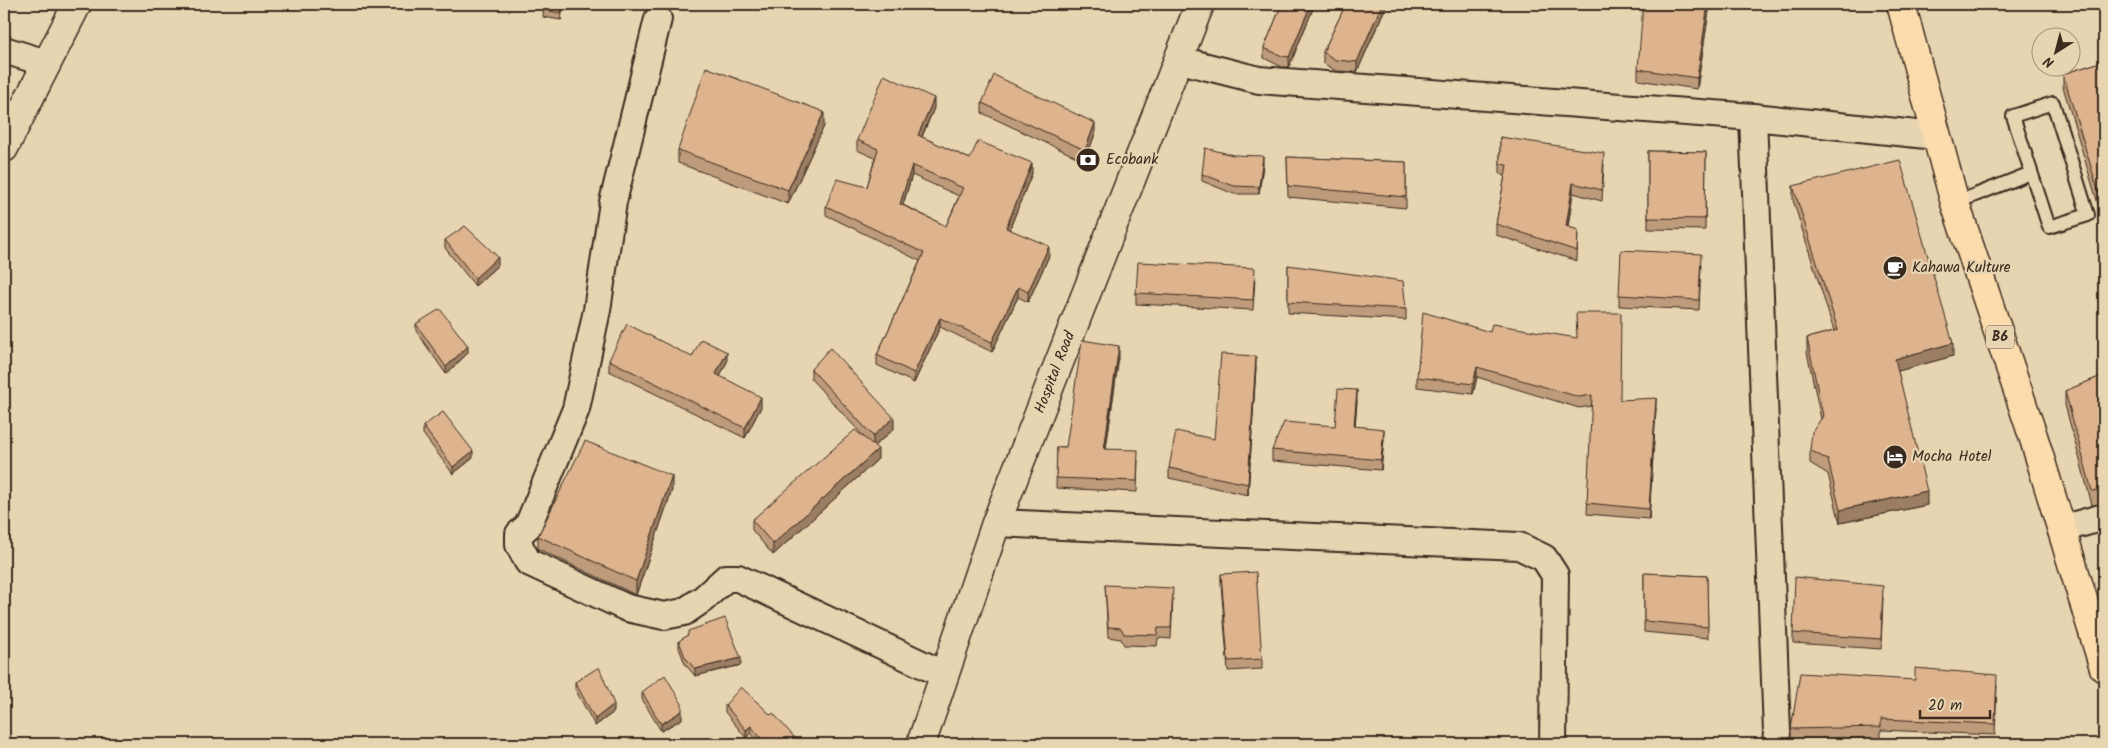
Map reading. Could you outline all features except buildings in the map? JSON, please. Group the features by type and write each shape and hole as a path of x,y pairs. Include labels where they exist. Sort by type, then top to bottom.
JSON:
{"highway":[{"name":"B6","path":"1901,4 1955,203 2023,406 2104,668"}],"street":[{"path":"4,148 77,4"},
{"name":"Hospital Road","path":"921,744 943,674 996,523 1180,60 1200,4"},
{"path":"658,19 613,202 597,310 576,409 528,526 518,534 519,545 528,562 627,608 664,616 684,612 703,599 726,578 738,578 943,674"},
{"path":"4,50 46,63"},
{"path":"1180,60 1259,80 1753,117 1936,136"},
{"path":"1753,117 1776,744"},
{"path":"2061,529 2104,517"},
{"path":"996,523 1519,546 1544,558 1555,575 1552,744"}],"lane":[{"path":"2053,103 2088,215 2049,227 2031,173 2013,116 2053,103"},
{"path":"1955,203 2031,173"}],"place":[{"name":"Ecobank","path":"1088,160"},
{"name":"Kahawa Kulture","path":"1895,268"},
{"name":"Mocha Hotel","path":"1895,457"}]}
